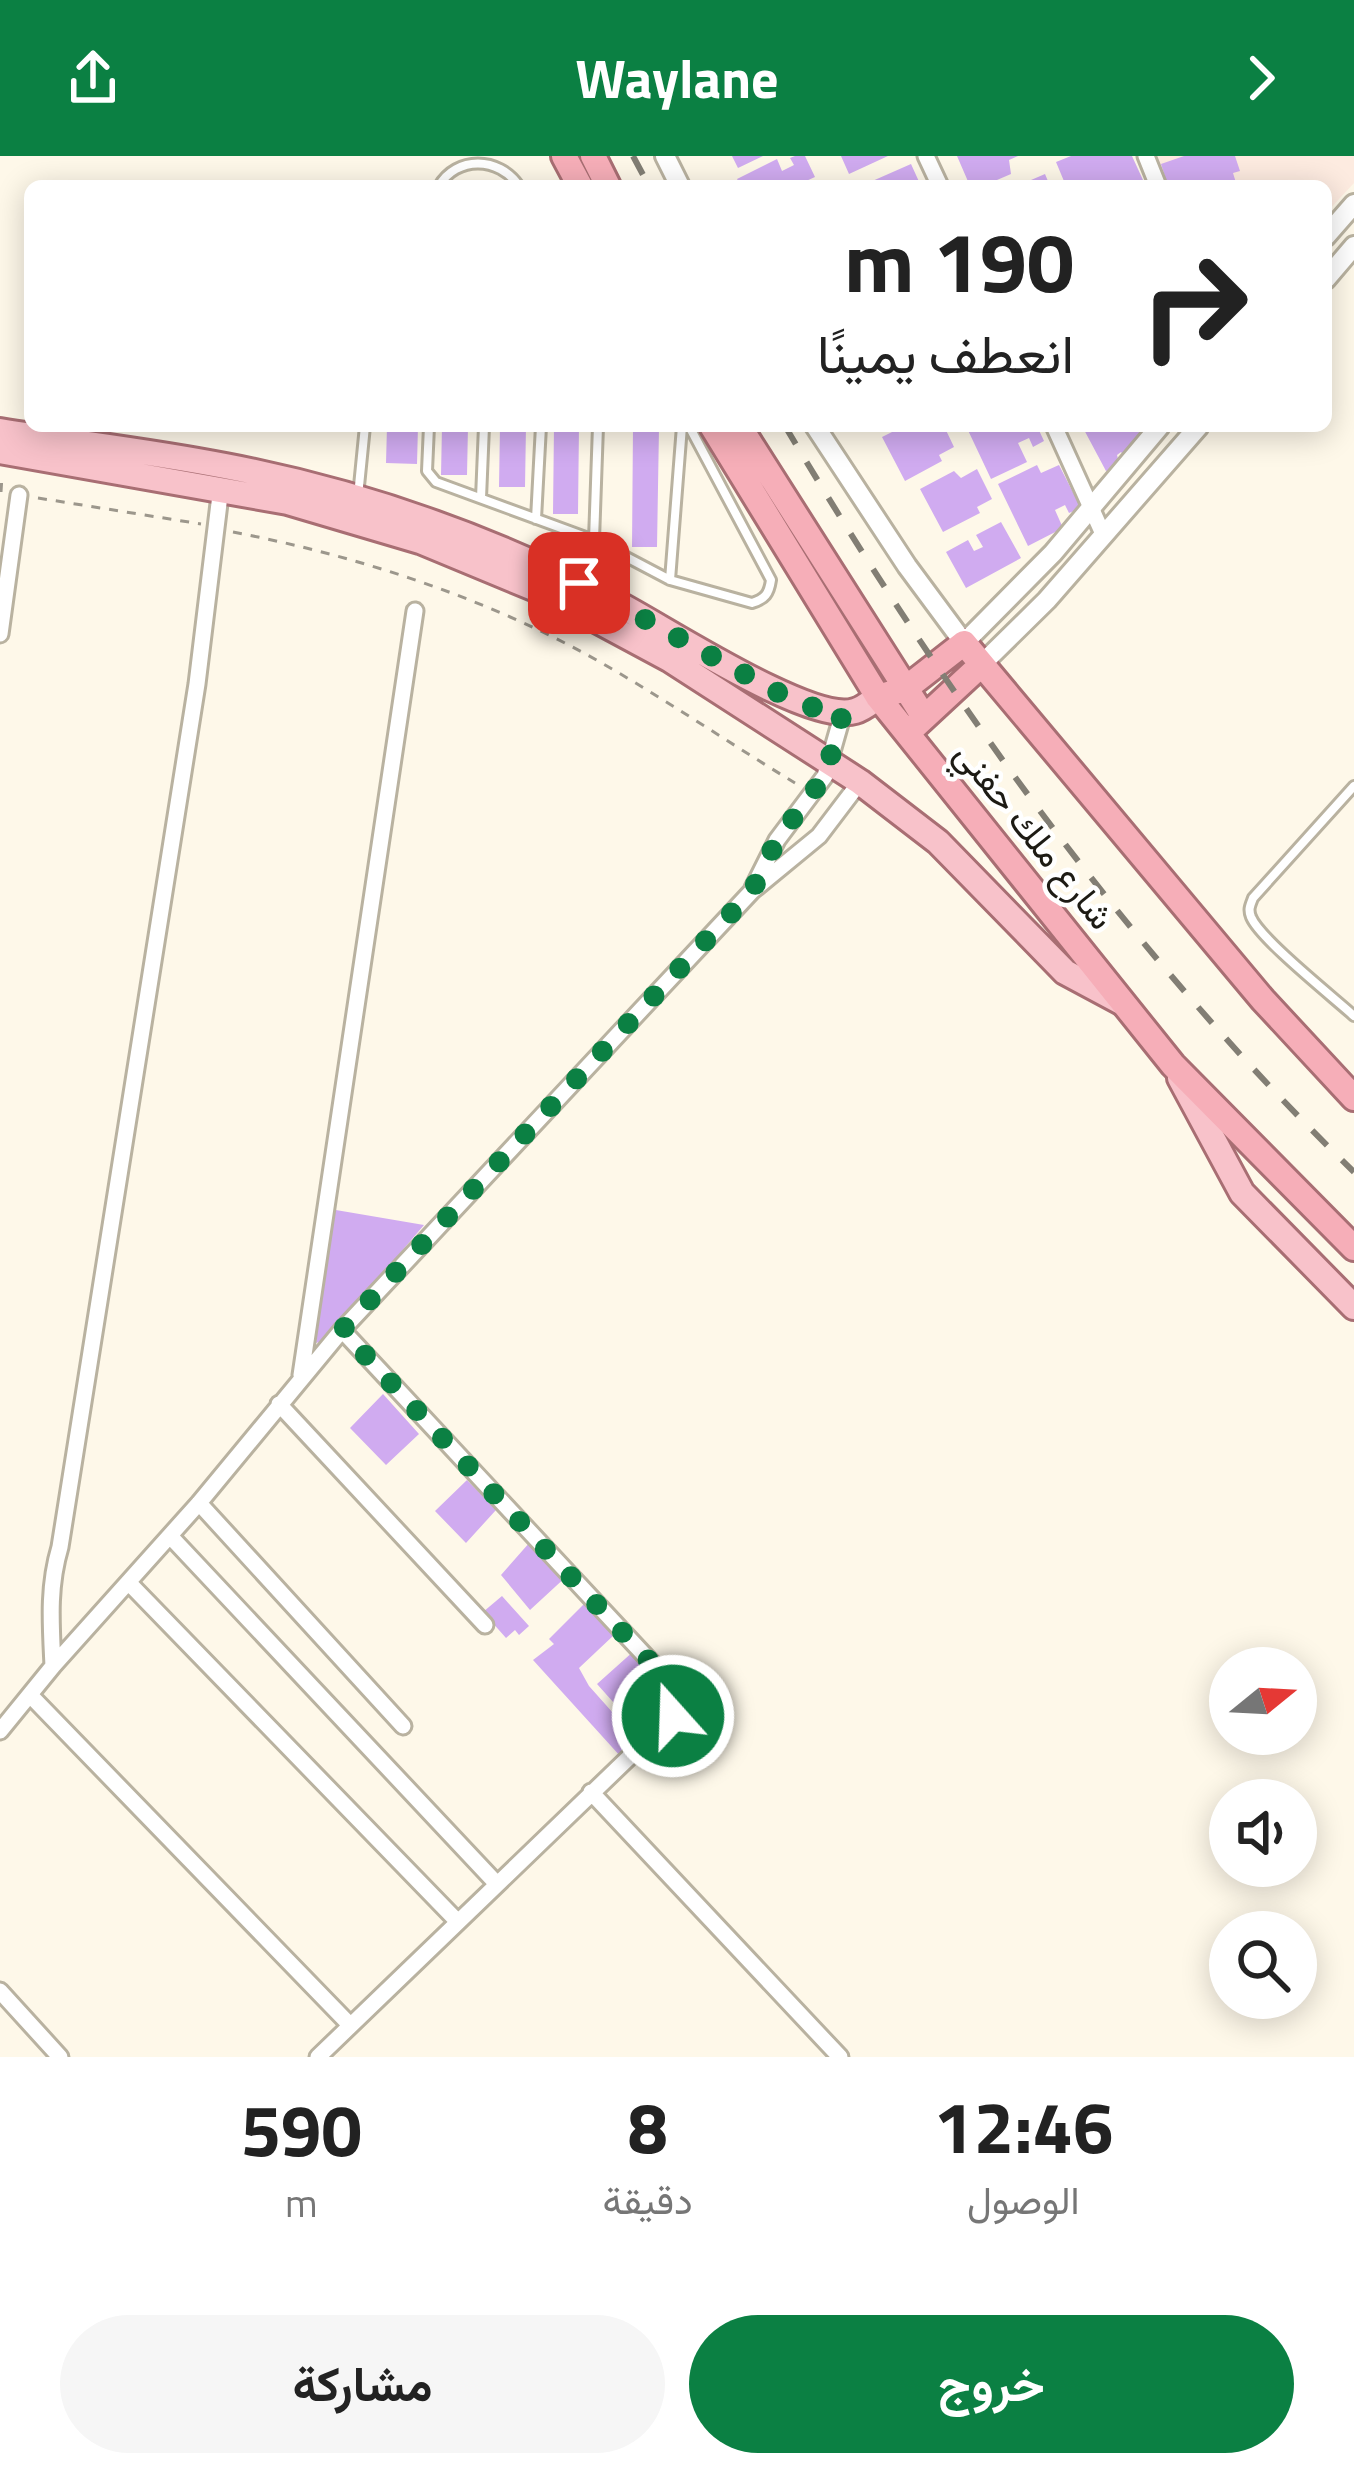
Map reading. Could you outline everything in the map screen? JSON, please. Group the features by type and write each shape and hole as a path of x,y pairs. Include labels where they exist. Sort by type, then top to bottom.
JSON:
{"highway":[{"name":"شارع ملك حفني","path":"716,432 878,697 916,726 1173,1065 1354,1248"},
{"name":"شارع ملك حفني","path":"743,432 904,689 916,726"},
{"name":"شارع ملك حفني","path":"964,643 1263,1000 1354,1098"},
{"path":"878,697 904,689 964,643"},
{"path":"916,726 982,664"}],"main road":[{"path":"0,430 222,465 357,498 525,558 632,610 788,698 843,712 856,711 878,697"},
{"path":"2,458 221,487 355,520 548,594 669,659 824,776 938,842 1065,972 1121,1002"},
{"path":"1173,1065 1242,1193 1354,1306"}],"street":[{"path":"1332,229 1354,204"},
{"path":"1332,272 1354,246"},
{"path":"818,432 964,643 1053,553 1155,432"},
{"path":"1057,432 1103,534"},
{"path":"982,664 1047,600 1193,432"},
{"path":"52,1666 53,1571 197,684 221,487"},
{"path":"0,634 20,495"},
{"path":"300,1378 416,611"},
{"path":"752,891 777,840 824,776 843,712"},
{"path":"0,1731 52,1666 200,1504 342,1330 752,891 798,856 855,790"},
{"path":"317,2057 678,1709 676,1690 342,1330"},
{"path":"280,1404 485,1625"},
{"path":"200,1504 403,1726"},
{"path":"171,1537 496,1883"},
{"path":"130,1584 458,1922"},
{"path":"30,1695 350,2025"},
{"path":"592,1792 840,2057"},
{"path":"0,1990 60,2057"}],"lane":[{"path":"441,180 459,164 482,159 503,167 513,180"},
{"path":"357,498 364,432"},
{"path":"429,432 430,477 594,540 670,580 752,603 769,591 771,580 689,432"},
{"path":"481,498 484,432"},
{"path":"536,519 541,432"},
{"path":"594,540 598,432"},
{"path":"670,580 685,432"},
{"path":"1354,786 1252,898 1249,910 1275,944 1354,1016"}],"path":[{"path":"1,492 2,458"}],"shaded area":[{"path":"1150,156 1354,156 1354,183 1332,207 1332,180 1160,180"}],"building":[{"path":"732,156 763,156 738,168"},
{"path":"805,156 815,177 737,179 777,159 782,171 794,165 790,158"},
{"path":"841,156 888,156 849,174"},
{"path":"957,156 1018,156 1009,160 1011,174 997,180 967,180"},
{"path":"1071,156 1132,156 1143,180 1064,180 1056,162"},
{"path":"1184,156 1235,156 1240,171 1233,173 1235,180 1166,180 1161,164"},
{"path":"911,164 918,180 875,180"},
{"path":"387,432 418,432 417,464 386,463"},
{"path":"442,432 468,432 467,475 441,475"},
{"path":"500,432 526,432 525,487 499,487"},
{"path":"554,432 579,432 578,514 553,514"},
{"path":"633,432 659,432 657,547 632,547"},
{"path":"892,432 947,432 954,447 939,455 942,461 905,481 882,437"},
{"path":"969,432 1040,432 1044,441 1033,447 1029,438 1018,443 1027,462 991,479"},
{"path":"1085,432 1145,432 1125,457 1121,452 1117,455 1120,467 1106,471"},
{"path":"1037,465 1041,473 1059,465 1081,508 1069,513 1065,505 1055,510 1063,528 1028,546 998,484"},
{"path":"977,469 992,499 977,507 980,513 943,532 920,489 954,471 961,478"},
{"path":"1001,522 1021,558 966,588 946,552 968,540 974,551 983,547 976,535"},
{"path":"330,1209 424,1225 326,1340 316,1343"},
{"path":"383,1394 419,1434 386,1465 350,1428"},
{"path":"467,1480 496,1510 466,1543 435,1511"},
{"path":"530,1542 568,1575 530,1610 501,1575"},
{"path":"502,1596 529,1626 519,1635 515,1630 506,1638 483,1612"},
{"path":"586,1602 614,1635 579,1668 638,1741 621,1757 533,1660 554,1644 549,1639"},
{"path":"635,1650 665,1684 662,1696 630,1721 597,1684"}],"railway":[{"path":"633,156 646,180"},
{"path":"789,432 909,625 1045,818 1193,1001 1354,1172"}],"route":[{"path":"579,583 788,698 843,712 832,763 777,840 752,891 342,1330 676,1690 678,1709 673,1716"}]}
